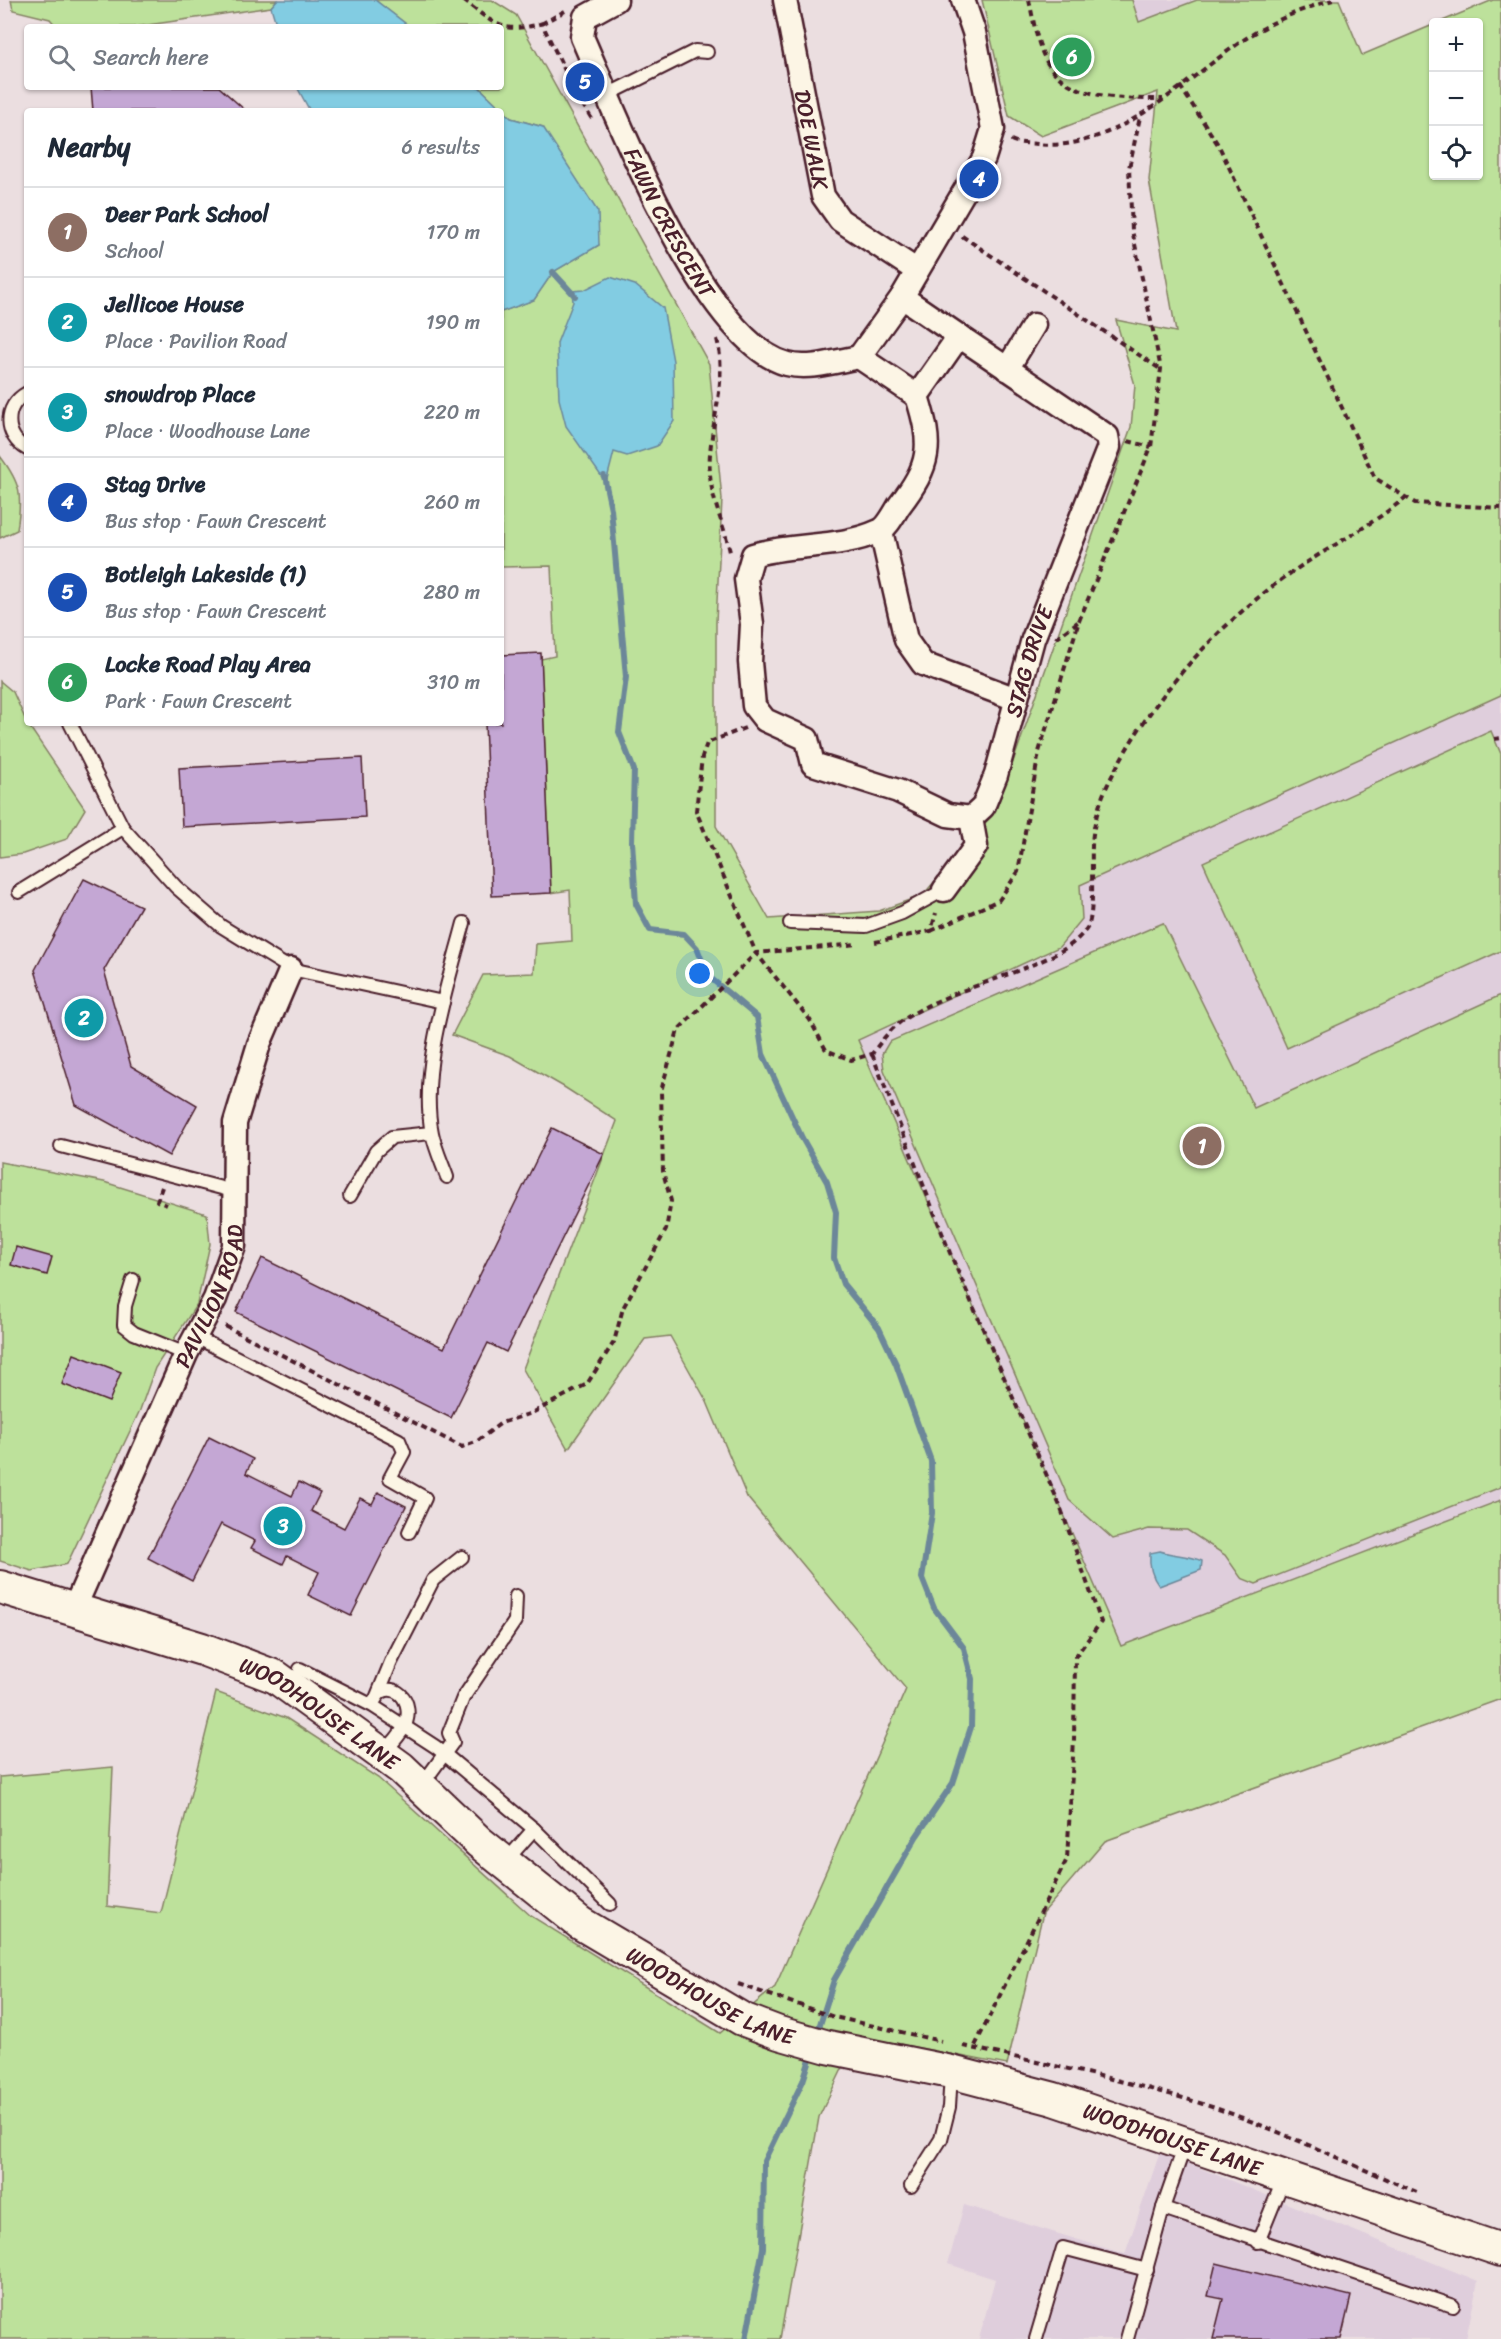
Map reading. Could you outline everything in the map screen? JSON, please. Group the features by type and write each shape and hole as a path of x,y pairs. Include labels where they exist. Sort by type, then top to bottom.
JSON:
{"street":[{"name":"FAWN CRESCENT","path":"616,0 585,17 582,37 653,197 717,309 756,350 787,364 822,364 859,357"},
{"name":"DOE WALK","path":"785,0 823,196 840,220 916,270"},
{"path":"944,890 976,846 971,818 948,815 898,791 813,764 807,739 765,720 754,706 750,662 752,624 746,579 753,555 770,550 834,542 881,531 918,481 929,447 926,423 917,396 859,357 902,297 984,159 993,129 974,32 963,0"},
{"name":"STAG DRIVE","path":"902,297 1107,436 1109,447 1033,639 996,775 983,807 971,818"},
{"path":"1007,369 1034,325"},
{"path":"917,396 959,336"},
{"path":"881,531 906,640 923,664 1016,699"},
{"name":"PAVILION ROAD","path":"74,1609 190,1345 215,1299 234,1246 235,1123 259,1044 291,969"},
{"name":"WOODHOUSE LANE","path":"0,1587 202,1649 276,1677 382,1755 505,1863 580,1923 742,2019 821,2034 954,2054 1054,2100 1501,2250"}],"lane":[{"path":"608,95 695,51 707,52"},
{"path":"24,395 17,400 4,417 14,438 24,446"},
{"path":"72,726 123,828 176,887 221,926 291,969 443,1002"},
{"path":"19,892 123,828"},
{"path":"790,923 866,926 902,913 944,890"},
{"path":"447,1177 432,1133 429,1076 443,1002 464,923"},
{"path":"350,1196 376,1151 392,1137 432,1133"},
{"path":"61,1146 233,1191"},
{"path":"132,1280 124,1313 124,1325 134,1333 190,1345 399,1440 404,1452 390,1478 425,1498 409,1532"},
{"path":"375,1701 391,1662 433,1580 462,1557"},
{"path":"420,1786 453,1742 449,1733 463,1698 515,1621 516,1596"},
{"path":"300,1669 375,1701 404,1726 445,1754 534,1829 610,1904"},
{"path":"375,1701 394,1691 405,1697 408,1710 404,1726 382,1755"},
{"path":"505,1863 534,1829"},
{"path":"911,2186 941,2139 949,2107 954,2054"},
{"path":"1127,2339 1163,2208 1186,2144"},
{"path":"1258,2242 1284,2177"},
{"path":"1163,2208 1453,2306"},
{"path":"1036,2339 1063,2248 1147,2270"}],"path":[{"path":"464,0 496,24"},
{"path":"1029,0 1042,50 1050,67 1062,79 1076,87 1119,98 1164,99"},
{"path":"993,129 1014,142 1053,146 1087,139 1140,117 1246,38 1312,5 1333,0"},
{"path":"504,27 514,29 543,23 573,7"},
{"path":"543,23 560,62 598,128"},
{"path":"1180,86 1219,146 1375,478 1415,503 1501,508"},
{"path":"945,225 1161,369"},
{"path":"715,329 720,351 720,389 710,453 711,484 717,516 731,554"},
{"path":"765,720 707,743 702,757 696,811 756,954 810,1020 826,1050 851,1060 872,1054 883,1039 905,1018 960,993 1063,952 1088,927 1092,845 1106,788 1134,737 1171,685 1236,617 1284,578 1389,511 1406,497"},
{"path":"741,718 742,729"},
{"path":"1494,739 1501,738"},
{"path":"206,1316 462,1447 476,1442 501,1422 532,1413 587,1384 614,1342 623,1308 666,1230 671,1201 663,1172 661,1091 678,1030 756,954"},
{"path":"872,1054 950,1253 1060,1506 1101,1622 1075,1657 1074,1740 1067,1859 974,2048"},
{"path":"162,1187 157,1201 167,1205"},
{"path":"803,2008 821,2034 954,2054 974,2048 1100,2075 1206,2105 1297,2138 1428,2196"}],"shaded area":[{"path":"1132,0 1197,0 1139,23"},
{"path":"1501,695 1501,1500 1121,1646 858,1040 1059,947 1082,919 1079,885"},
{"path":"1160,2152 1478,2281 1466,2339 979,2339 995,2279 948,2264 964,2205 1125,2254"}],"green space":[{"path":"11,0 277,0 271,7 155,24 54,24 50,19 13,10"},
{"path":"375,0 492,0 516,15 709,364 722,499 716,622 716,826 769,919 879,911 923,895 996,810 1131,427 1135,385 1116,320 1176,332 1149,180 1158,92 1041,136 1009,116 982,0 1132,0 1139,22 1197,0 1339,0 1362,55 1429,27 1429,180 1483,180 1483,18 1450,18 1493,0 1501,0 1501,695 1080,885 1082,919 1059,947 858,1040 1121,1646 1501,1500 1501,1699 1105,1841 1043,1913 1007,2065 858,2036 819,2117 780,2339 0,2339 0,1777 113,1767 107,1906 161,1913 216,1692 286,1718 378,1778 531,1916 720,2033 775,1987 906,1689 747,1497 707,1402 670,1336 645,1339 568,1449 523,1369 617,1121 510,1056 452,1035 483,975 534,973 536,944 572,941 570,890 551,893 541,659 555,656 551,566 504,567 504,311 534,300 553,272 599,245 543,127 511,118 504,111 504,108 501,108 482,90 504,90 504,24 406,24"},
{"path":"0,456 13,475 19,491 20,508 17,530 0,538"},
{"path":"0,681 13,692 24,716 24,726 29,726 85,809 67,839 23,854 0,857"},
{"path":"1491,731 1501,754 1501,951 1287,1048 1203,862"},
{"path":"1163,923 1254,1108 1501,995 1501,1487 1256,1584 1241,1578 1225,1555 1187,1530 1149,1529 1113,1539 1069,1500 884,1070 882,1054 889,1042"},
{"path":"0,1162 104,1182 207,1214 210,1244 197,1304 155,1368 140,1410 67,1564 32,1571 0,1561"}],"water":[{"path":"277,0 375,0 406,24 276,24 271,7"},
{"path":"299,90 482,90 501,108 308,108"},
{"path":"504,111 511,118 543,127 598,212 599,245 553,272 534,300 504,311"},
{"path":"610,277 635,285 663,308 673,361 674,421 657,446 627,456 614,452 606,483 566,426 559,399 557,343 573,302 572,291 584,290"},
{"path":"1160,1551 1202,1561 1201,1570 1159,1586 1152,1574 1150,1553"}],"building":[{"path":"91,90 222,90 243,108 93,108"},
{"path":"541,653 551,893 492,896 485,726 504,726 504,655"},
{"path":"362,758 365,817 182,827 179,768"},
{"path":"84,879 141,906 104,970 131,1066 197,1105 169,1156 76,1105 35,970"},
{"path":"552,1128 604,1154 506,1352 488,1343 451,1418 236,1312 262,1258 444,1348"},
{"path":"16,1247 52,1257 47,1275 11,1265"},
{"path":"74,1354 121,1372 109,1402 62,1384"},
{"path":"209,1437 253,1459 246,1473 292,1496 299,1482 320,1493 311,1511 344,1528 360,1498 372,1504 378,1492 406,1506 351,1616 308,1595 319,1572 287,1556 283,1564 251,1548 255,1541 221,1524 192,1581 148,1558"},
{"path":"1216,2263 1351,2296 1341,2339 1213,2339 1223,2299 1208,2296"}],"waterway":[{"path":"553,272 575,296"},
{"path":"604,476 611,509 626,677 619,732 634,770 632,841 636,904 650,930 684,934 697,948 708,976 757,1017 763,1054 802,1138 827,1182 836,1212 834,1258 843,1284 879,1328 896,1364 931,1461 932,1513 922,1578 934,1608 964,1648 972,1679 971,1727 953,1783 916,1837 834,1980 817,2034"},
{"path":"746,2339 763,2248 764,2161 803,2081 812,2053"}],"place":[{"name":"Locke Road Play Area","path":"1072,57"},
{"name":"Botleigh Lakeside (1)","path":"585,82"},
{"name":"Stag Drive","path":"979,179"},
{"name":"Jellicoe House","path":"84,1018"},
{"name":"Deer Park School","path":"1202,1146"},
{"name":"snowdrop Place","path":"283,1526"}]}
